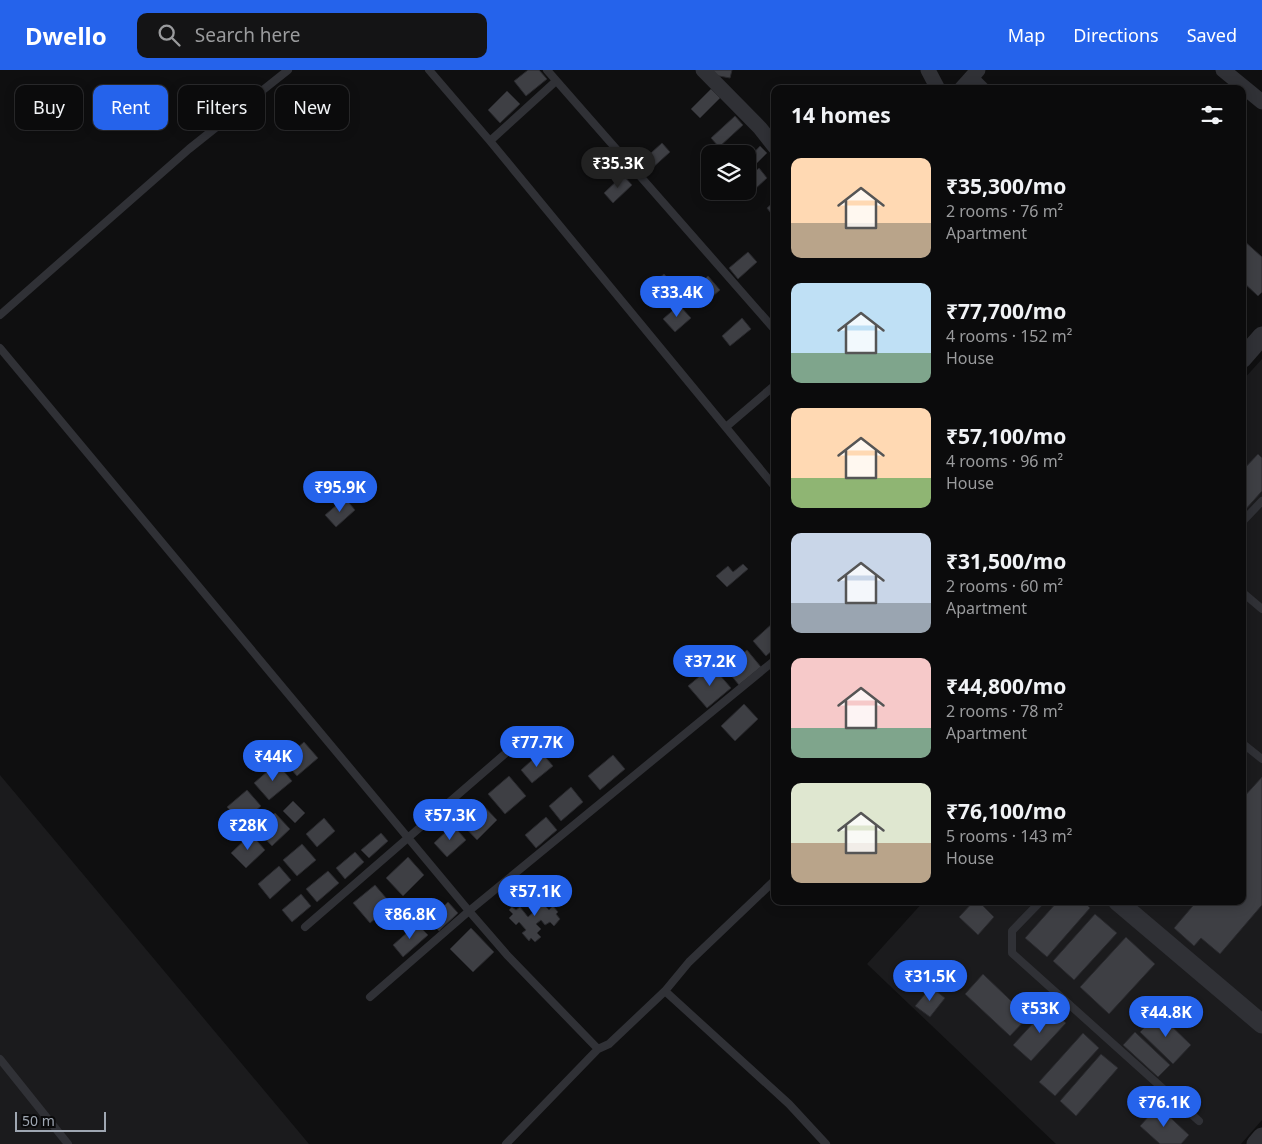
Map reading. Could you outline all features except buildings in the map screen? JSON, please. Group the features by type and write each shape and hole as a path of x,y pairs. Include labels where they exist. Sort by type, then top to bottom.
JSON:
{"street":[{"path":"703,70 760,128 771,142"},
{"path":"928,70 936,85"},
{"path":"1223,70 1241,85"},
{"path":"1246,89 1262,102"},
{"path":"1246,354 1262,336"},
{"path":"1122,905 1262,1024"},
{"path":"1256,1144 1262,1137"}],"lane":[{"path":"0,314 189,149 288,70"},
{"path":"441,70 431,73 490,141 771,482"},
{"path":"547,70 771,325"},
{"path":"490,141 556,81"},
{"path":"0,348 469,911 507,955 598,1049"},
{"path":"726,427 771,388"},
{"path":"1246,518 1262,501"},
{"path":"1246,595 1262,609"},
{"path":"370,997 469,911 771,663"},
{"path":"305,927 521,740"},
{"path":"1246,746 1262,760"},
{"path":"506,1144 598,1049 610,1044 664,991 689,962 771,884"},
{"path":"1037,905 1012,932 1012,953 1199,1122"},
{"path":"664,991 789,1104 826,1144"},
{"path":"0,1059 68,1144"}],"shaded area":[{"path":"1262,359 1262,1120 1241,1144 1056,1144 867,964 920,905 1246,905 1246,377"},
{"path":"0,775 309,1144 0,1144"}]}
